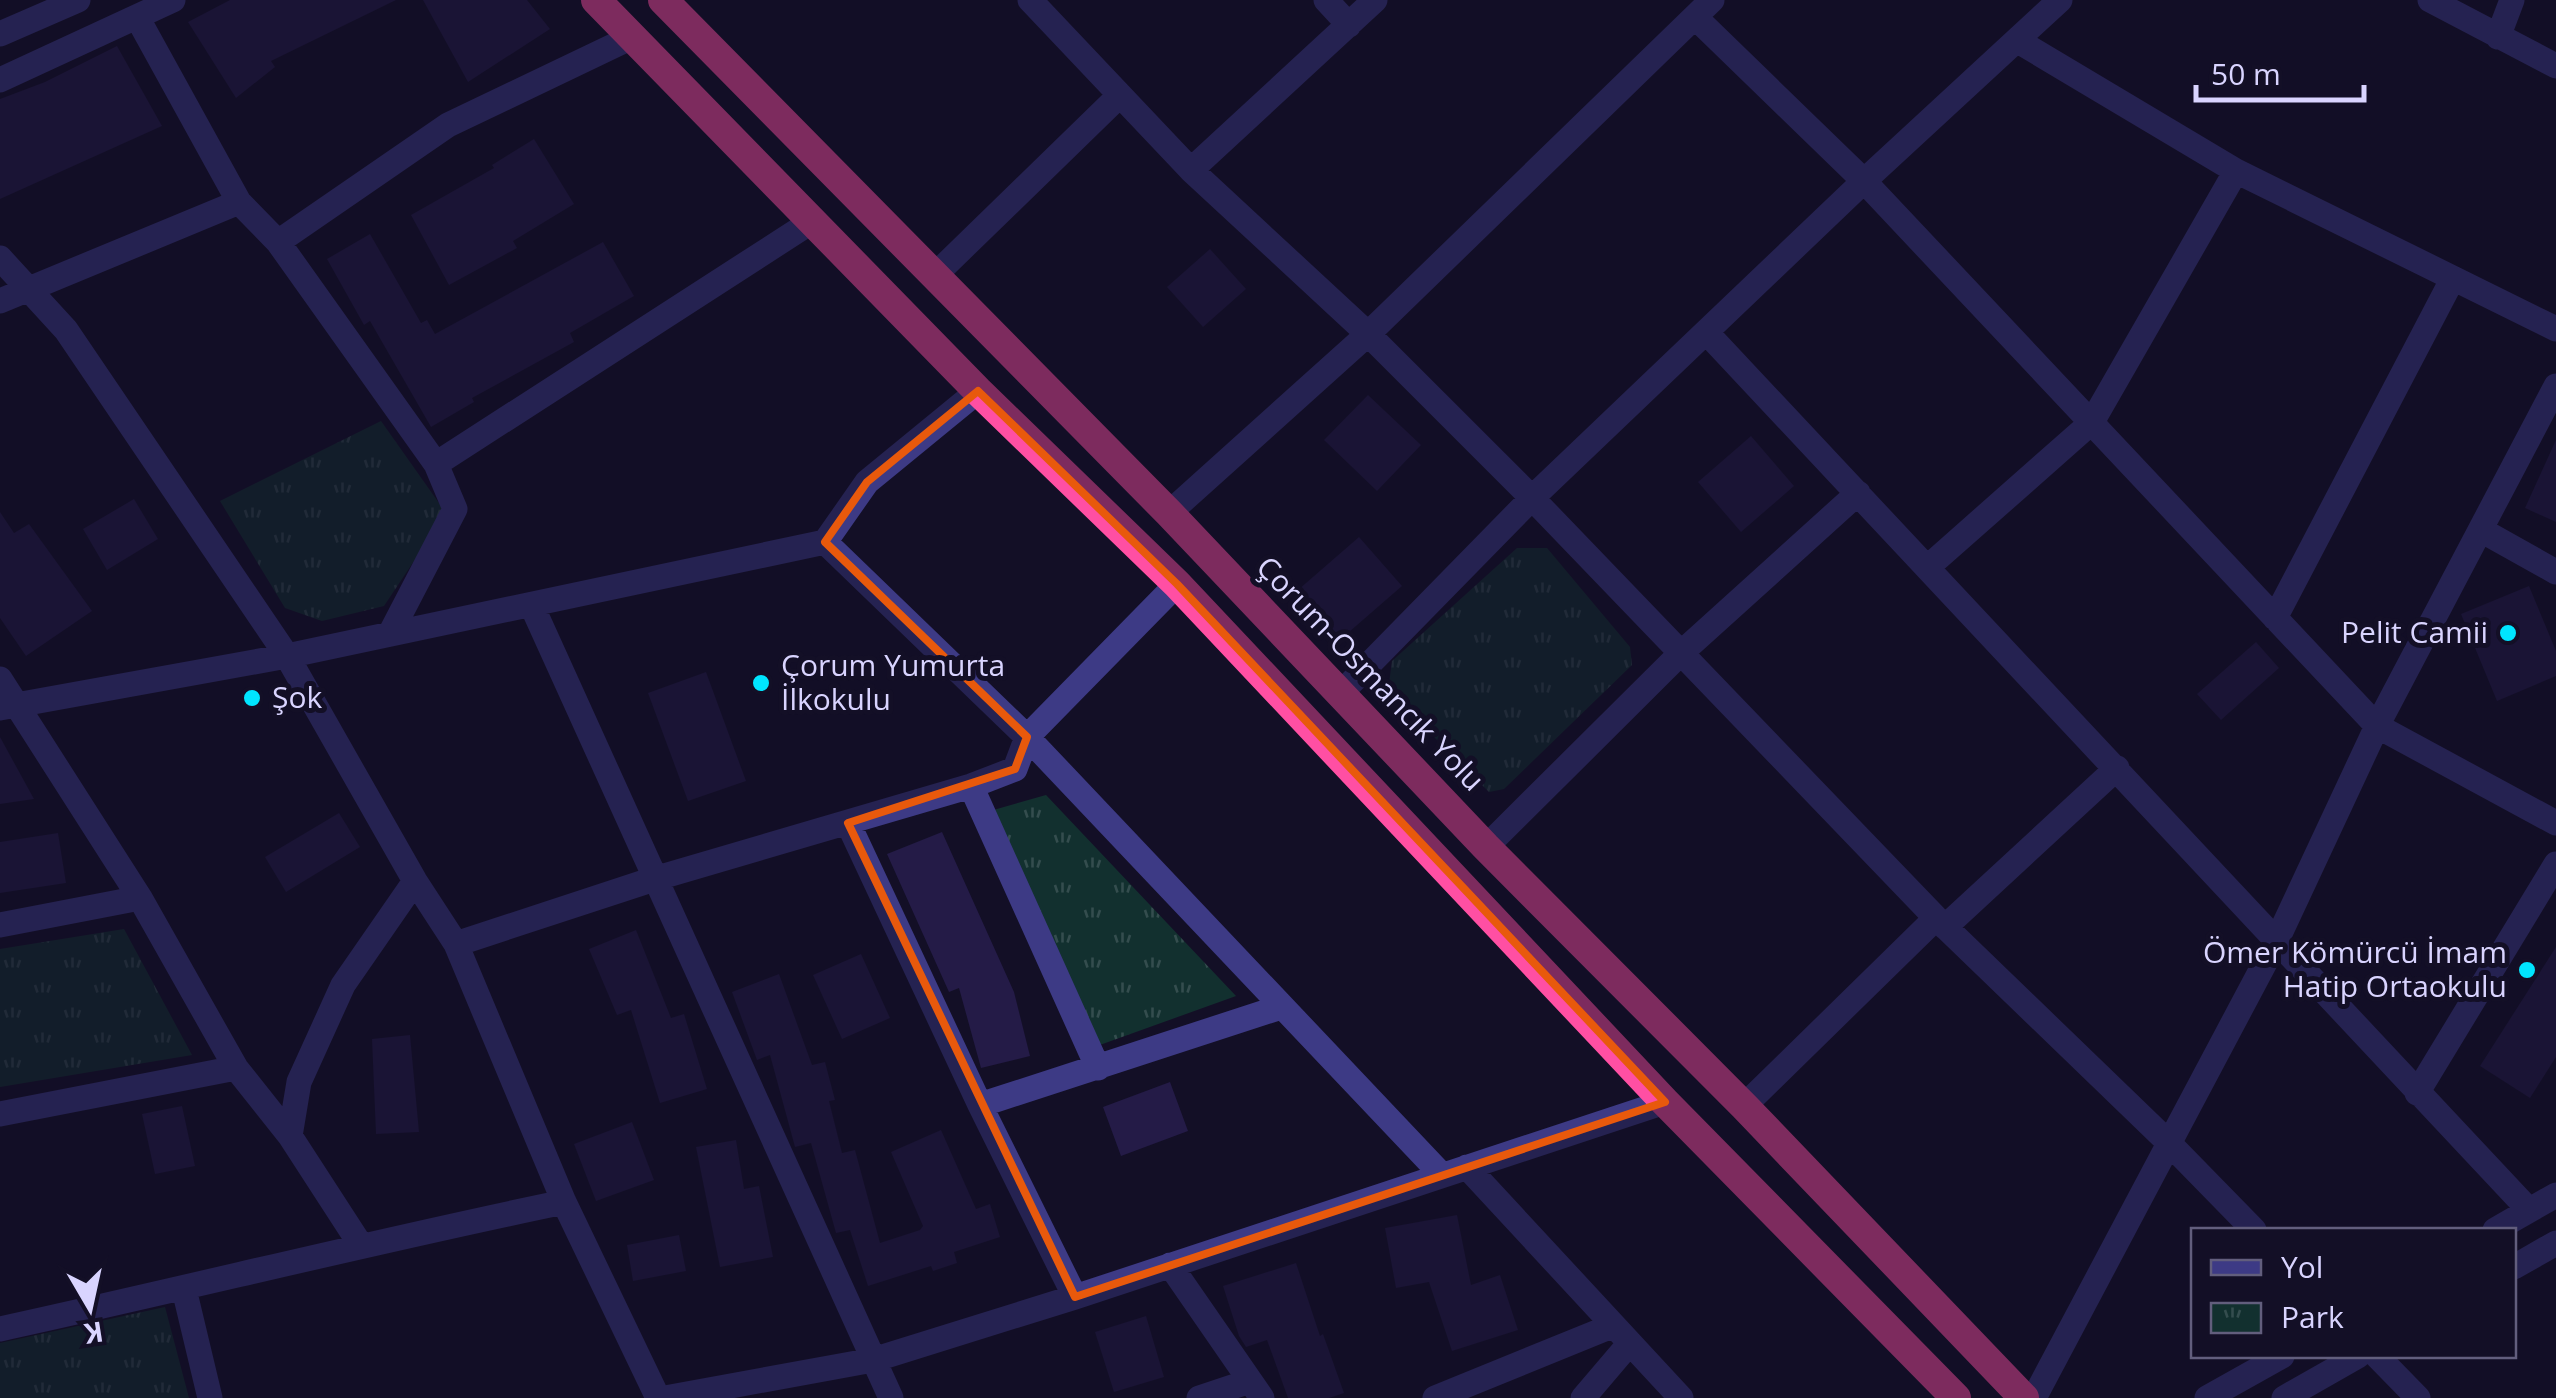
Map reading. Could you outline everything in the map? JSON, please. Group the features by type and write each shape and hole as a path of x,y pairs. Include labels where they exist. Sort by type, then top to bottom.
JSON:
{"highway":[{"path":"596,0 978,390 1177,584 1665,1102 1956,1398"},
{"name":"Çorum-Osmancık Yolu","path":"663,0 1169,513 1486,847 1744,1106 2024,1398"}],"street":[{"path":"0,34 78,0"},
{"path":"0,80 174,0"},
{"path":"1030,0 1191,170 1368,334 1532,498 1940,923 2252,1228"},
{"path":"1326,0 1349,25"},
{"path":"1191,170 1376,0"},
{"path":"1340,694 1532,498 2060,0"},
{"path":"2430,0 2556,66"},
{"path":"2498,37 2512,0"},
{"path":"1169,513 1368,334 1703,8 2377,726 2556,823"},
{"path":"137,17 239,202 278,242 436,464 454,509 390,632"},
{"path":"278,242 448,125 632,37"},
{"path":"2018,41 2236,171 2556,329"},
{"path":"935,276 1120,95"},
{"path":"1929,566 2092,422 2236,171"},
{"path":"0,302 239,202"},
{"path":"436,464 814,220"},
{"path":"0,258 66,330 287,656 415,881 456,944 564,1202 662,1398 873,1360 1665,1102"},
{"path":"2276,618 2453,278"},
{"path":"1706,332 2529,1210"},
{"path":"2034,1398 2277,940 2377,726 2556,386"},
{"path":"9,706 287,656 825,542 867,482 978,390"},
{"path":"1486,847 1680,654 1858,493"},
{"path":"2481,530 2556,572"},
{"path":"825,542 1027,737 1281,1007 1454,1171 1680,1398"},
{"path":"456,944 654,878 971,786 1016,769 1027,737 1177,584"},
{"path":"532,606 891,1398"},
{"path":"0,680 9,706 140,898 236,1068 290,1136 360,1244"},
{"path":"1744,1106 1940,923 2117,768"},
{"path":"971,786 1098,1068"},
{"path":"848,823 1075,1297"},
{"path":"2418,1094 2556,864"},
{"path":"290,1136 299,1082 343,985 415,881"},
{"path":"0,924 140,898"},
{"path":"980,1105 1281,1007"},
{"path":"0,1114 236,1068"},
{"path":"2498,1228 2556,1195"},
{"path":"0,1329 184,1289 360,1244 564,1202"},
{"path":"2516,1266 2556,1243"},
{"path":"1170,1266 1256,1390 1198,1398"},
{"path":"184,1289 210,1398"},
{"path":"1435,1398 1621,1335"},
{"path":"1584,1398 1621,1335"},
{"path":"2207,1398 2278,1358"},
{"path":"2284,1398 2354,1358"},
{"path":"2379,1358 2418,1398"}],"highlighted area":[{"path":"978,391 1177,584 1665,1102 1075,1297 848,823 1015,769 1027,737 825,542 867,482"}],"green space":[{"path":"381,421 446,513 384,606 322,621 285,608 220,501"},
{"path":"1517,548 1547,548 1630,647 1632,665 1504,789 1489,792 1388,691 1392,661"},
{"path":"1046,795 1236,996 1097,1046 990,811"},
{"path":"124,929 192,1055 0,1087 0,949"},
{"path":"165,1307 189,1398 0,1398 0,1343"}],"building":[{"path":"230,0 396,0 271,61 275,67 236,98 188,22"},
{"path":"423,0 527,0 550,29 468,82"},
{"path":"117,46 162,126 0,199 0,99 45,82"},
{"path":"534,139 574,204 513,241 517,248 449,285 411,215 494,168 492,165"},
{"path":"370,234 421,323 427,320 435,334 603,242 634,296 570,333 574,342 472,398 474,402 431,427 370,321 364,325 327,259"},
{"path":"1210,249 1246,289 1203,327 1167,287"},
{"path":"1368,395 1421,445 1377,491 1324,440"},
{"path":"1751,436 1794,486 1741,532 1698,482"},
{"path":"2556,440 2556,522 2525,508"},
{"path":"134,499 158,539 107,570 83,529"},
{"path":"0,512 14,533 29,524 92,611 26,656 0,618"},
{"path":"1359,537 1402,586 1341,639 1298,590"},
{"name":"Pelit Camii","path":"2529,586 2556,651 2556,676 2497,701 2461,614"},
{"path":"2256,642 2279,668 2221,720 2197,694"},
{"name":"Çorum Yumurta İlkokulu","path":"706,672 746,781 688,801 648,693"},
{"path":"0,737 34,799 0,804"},
{"path":"339,813 360,847 286,892 265,857"},
{"path":"942,832 1014,992 1030,1056 981,1068 959,988 949,992 887,854"},
{"path":"58,833 66,883 0,893 0,842"},
{"path":"636,930 671,1018 684,1014 707,1089 660,1103 631,1010 617,1015 589,949"},
{"path":"2556,947 2556,1057 2530,1098 2480,1066"},
{"path":"861,954 890,1018 842,1039 813,975"},
{"path":"779,974 812,1065 825,1062 835,1100 829,1101 842,1153 855,1150 880,1243 923,1226 891,1152 941,1130 976,1209 990,1204 1000,1237 954,1252 957,1263 933,1271 931,1266 868,1286 850,1230 836,1233 811,1143 795,1147 770,1055 757,1060 732,992"},
{"path":"410,1035 419,1132 376,1134 372,1039"},
{"path":"1170,1082 1188,1131 1121,1156 1103,1107"},
{"path":"182,1106 195,1166 155,1174 142,1114"},
{"path":"632,1122 654,1180 596,1201 574,1144"},
{"path":"736,1140 744,1189 759,1186 773,1257 720,1267 696,1147"},
{"path":"1457,1215 1471,1285 1500,1275 1518,1330 1452,1351 1429,1282 1396,1288 1385,1228"},
{"path":"679,1235 686,1271 633,1281 627,1245"},
{"path":"1296,1263 1344,1393 1329,1398 1288,1398 1267,1340 1246,1347 1239,1336 1223,1286"},
{"path":"1146,1316 1164,1377 1114,1392 1095,1332"}],"place":[{"name":"Pelit Camii","path":"2508,633"},
{"name":"Çorum Yumurta İlkokulu","path":"761,683"},
{"name":"Şok","path":"252,698"},
{"name":"Ömer Kömürcü İmam Hatip Ortaokulu","path":"2527,970"}]}
